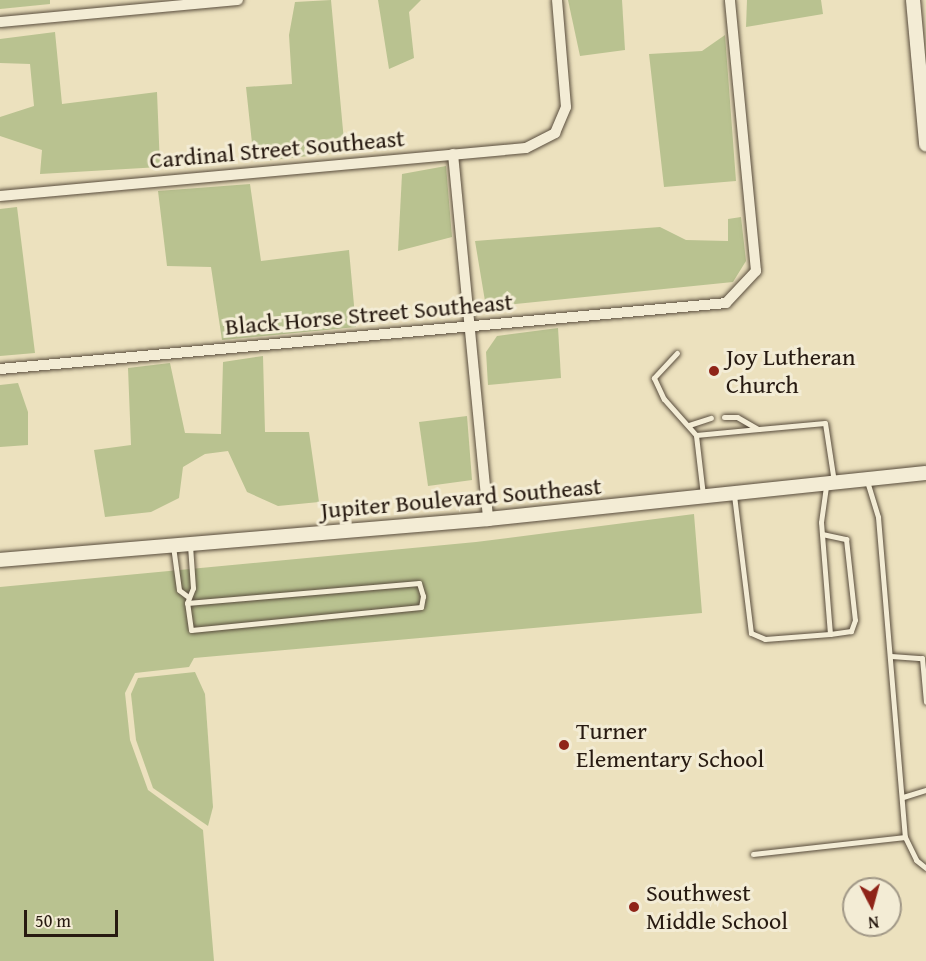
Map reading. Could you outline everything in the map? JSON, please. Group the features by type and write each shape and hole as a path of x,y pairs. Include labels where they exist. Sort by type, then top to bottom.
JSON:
{"street":[{"path":"0,22 238,0"},
{"name":"Cardinal Street Southeast","path":"0,196 525,148 555,133 566,107 557,0"},
{"name":"Black Horse Street Southeast","path":"0,369 726,303 740,294 756,271 730,0"},
{"path":"913,0 921,37 926,144"},
{"path":"453,154 488,519"},
{"name":"Jupiter Boulevard Southeast","path":"0,560 488,519 926,473"}],"lane":[{"path":"678,353 654,378 664,399 696,435 703,496"},
{"path":"724,417 737,417 759,429"},
{"path":"689,425 711,418"},
{"path":"696,435 825,423 830,483 822,534 830,634"},
{"path":"866,479 878,517 905,837 916,860 926,868"},
{"path":"734,493 751,633 765,639 851,631 855,620 846,539 822,534"},
{"path":"187,600 193,588 190,544"},
{"path":"173,546 179,590 187,600 191,630 421,607 423,596 419,583 187,600"},
{"path":"891,656 922,658 926,702"},
{"path":"903,797 926,790"},
{"path":"753,854 905,837"}],"green space":[{"path":"0,0 50,0 50,4 0,9"},
{"path":"331,0 345,152 254,162 246,87 292,84 289,35 295,2"},
{"path":"378,0 421,0 409,12 414,58 389,69"},
{"path":"568,0 622,0 625,50 580,56"},
{"path":"747,0 821,0 823,14 746,27"},
{"path":"55,32 62,104 157,92 160,167 40,174 42,150 0,136 0,117 34,106 30,64 0,63 0,39"},
{"path":"725,35 736,181 664,187 649,54 702,51"},
{"path":"446,166 452,237 398,251 402,174"},
{"path":"250,184 261,261 349,250 356,327 222,340 211,267 167,266 158,191"},
{"path":"17,207 35,353 0,356 0,209"},
{"path":"741,217 746,261 733,282 486,307 475,241 660,227 686,240 728,241 728,219"},
{"path":"558,328 561,378 488,385 486,352 497,336"},
{"path":"263,356 265,432 309,432 319,502 278,506 247,492 228,451 205,454 183,467 179,498 151,512 105,517 94,450 131,445 128,368 170,363 185,433 221,434 223,362"},
{"path":"18,383 28,412 28,445 0,447 0,385"},
{"path":"467,416 472,480 428,486 419,422"},
{"path":"694,514 702,613 194,658 189,667 135,673 125,693 130,740 148,790 203,830 214,961 0,961 0,587 476,542"},
{"path":"195,672 205,694 213,807 208,826 153,788 136,740 131,694 138,678"}],"place":[{"name":"Joy Lutheran Church","path":"714,371"},
{"name":"Turner Elementary School","path":"564,745"},
{"name":"Southwest Middle School","path":"634,907"}]}
